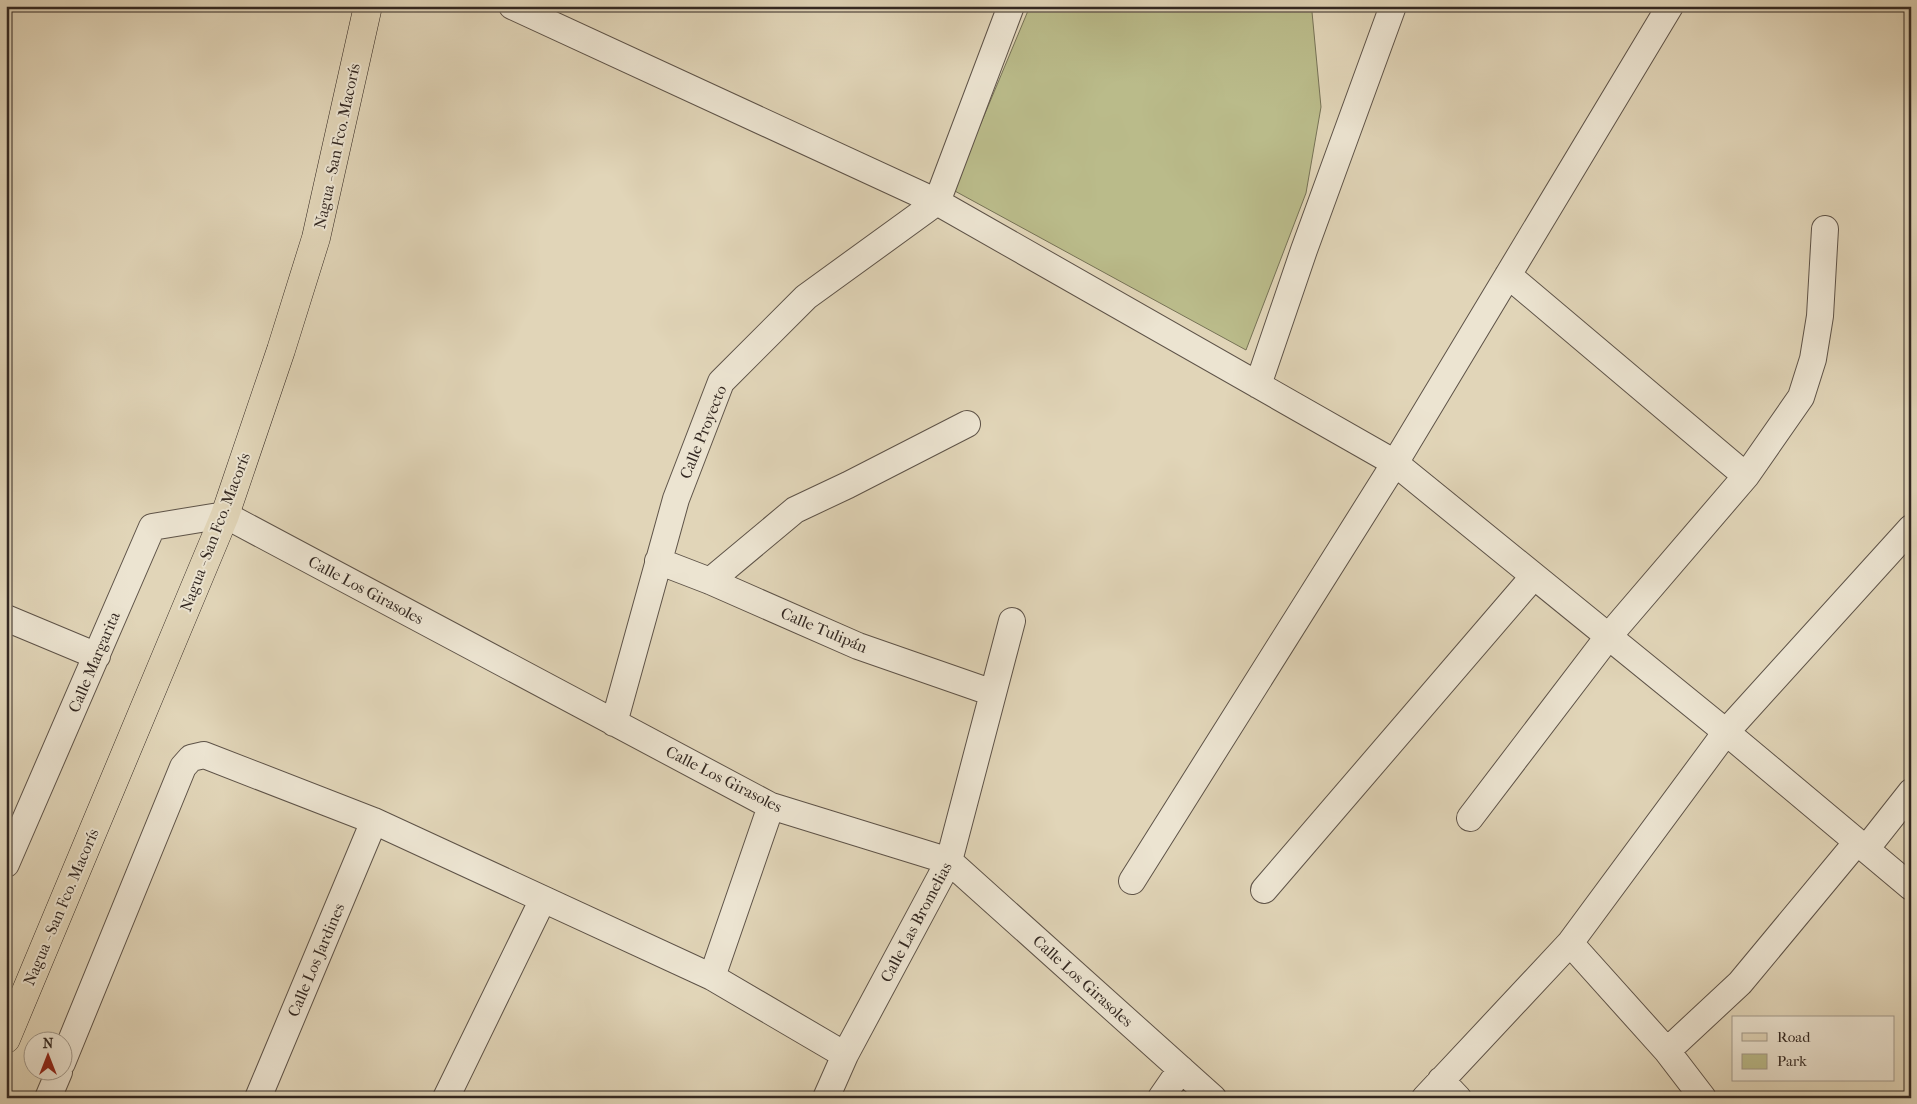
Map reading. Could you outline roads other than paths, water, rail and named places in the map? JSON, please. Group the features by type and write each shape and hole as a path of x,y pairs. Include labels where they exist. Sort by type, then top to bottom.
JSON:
{"main road":[{"name":"Nagua - San Fco. Macorís","path":"6,1039 225,514 281,350 316,238 368,6"}],"street":[{"path":"512,6 937,202 1395,464 1726,732 1911,887"},
{"path":"937,202 1011,6"},
{"path":"1258,385 1304,250 1393,6"},
{"path":"1132,881 1395,464 1670,6"},
{"name":"Calle Proyecto","path":"614,723 676,498 721,382 806,297 937,202"},
{"path":"1470,818 1608,637 1746,476 1801,397 1813,359 1820,316 1824,229"},
{"path":"1508,275 1746,476"},
{"path":"710,581 795,510 967,424"},
{"name":"Calle Margarita","path":"9,851 152,527 225,514"},
{"name":"Calle Los Girasoles","path":"225,514 771,806 949,861 1213,1098"},
{"path":"1441,1092 1570,943 1726,732 1911,528"},
{"name":"Calle Tulipán","path":"658,561 710,581 858,646 993,693"},
{"path":"1264,890 1534,576"},
{"path":"6,618 96,656"},
{"name":"Calle Las Bromelias","path":"826,1098 845,1056 949,861 1012,621"},
{"path":"72,1039 183,767 190,758 204,755 374,821 712,977 845,1056"},
{"path":"1667,1051 1740,983 1911,792"},
{"path":"712,977 771,806"},
{"name":"Calle Los Jardines","path":"258,1098 374,821"},
{"path":"446,1098 543,899"},
{"path":"1570,943 1667,1051 1703,1098"},
{"path":"1161,1098 1181,1069"},
{"path":"48,1098 55,1082"}]}
